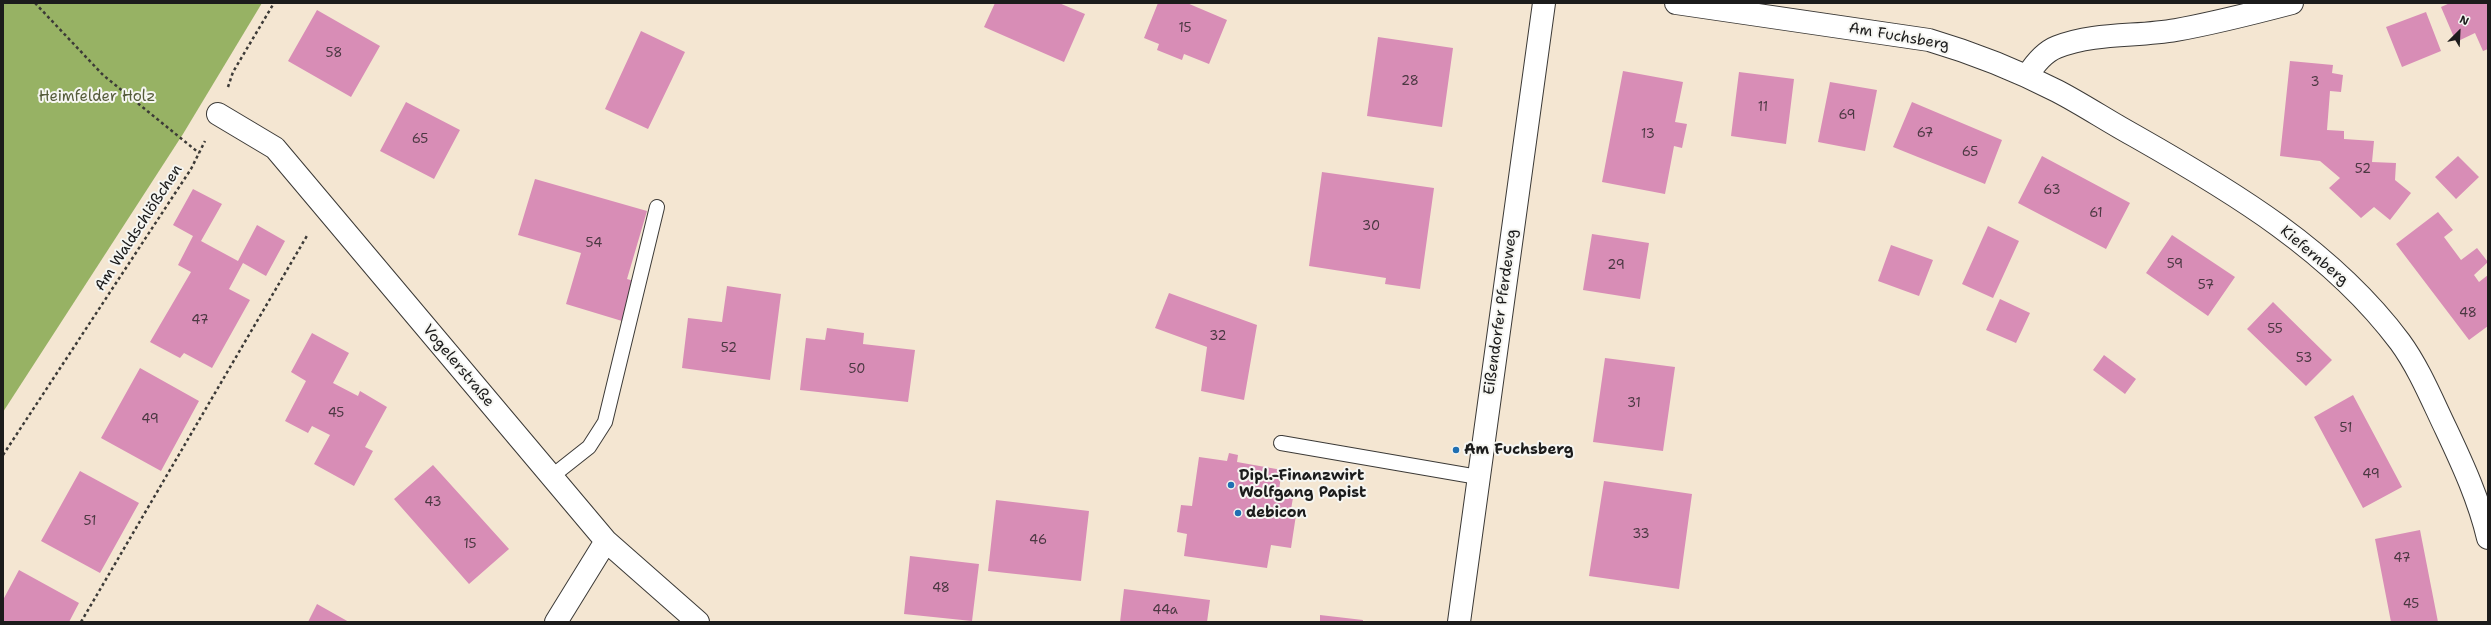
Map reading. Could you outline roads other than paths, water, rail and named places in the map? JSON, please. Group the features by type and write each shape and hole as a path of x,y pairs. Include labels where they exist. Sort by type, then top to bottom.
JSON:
{"street":[{"name":"Eißendorfer Pferdeweg","path":"1459,622 1544,3"},
{"name":"Am Fuchsberg","path":"1676,3 1929,40 1964,50 2027,76"},
{"path":"2027,76 2042,57 2055,48 2074,41 2110,35 2176,30 2292,3"},
{"name":"Kiefernberg","path":"2027,76 2082,105 2249,204 2334,270 2374,309 2401,344 2428,390 2478,499 2488,538"},
{"name":"Vogelerstraße","path":"218,114 275,148 606,541 698,622"},
{"path":"556,622 606,541"}],"lane":[{"path":"551,477 589,447 605,422 657,207"},
{"path":"1281,443 1478,478"}],"place":[{"name":"Am Fuchsberg","path":"1456,450"},
{"name":"Dipl.-Finanzwirt Wolfgang Papist","path":"1231,485"},
{"name":"debicon","path":"1238,513"}],"park label":[{"name":"Heimfelder Holz","path":"97,97"}]}
